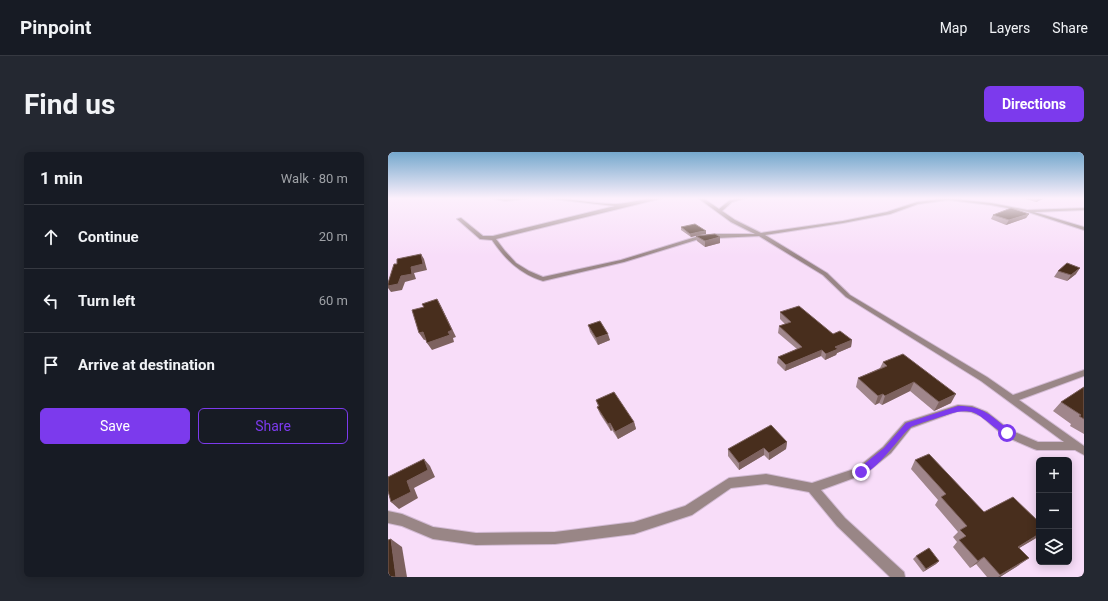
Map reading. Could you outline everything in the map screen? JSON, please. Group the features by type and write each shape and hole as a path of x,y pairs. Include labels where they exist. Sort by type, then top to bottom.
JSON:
{"street":[{"path":"459,219 482,238 493,238 574,218"},
{"path":"729,218 749,228 758,235 825,274 848,296 984,379 1080,449"},
{"path":"493,238 512,263 531,275 543,279 622,261 699,238 758,235 865,218"},
{"path":"1050,218 1084,228"},
{"path":"1012,399 1084,373"},
{"path":"388,518 402,520 433,533 476,539 555,538 634,528 688,512 729,483 766,479 812,488 861,472 887,450 908,425 958,408 972,409 984,414 1007,433 1037,446 1080,449"},
{"path":"812,488 842,522 899,577"}],"building":[{"path":"1002,218 1016,218 1009,220"},
{"path":"695,224 706,231 690,234 681,227"},
{"path":"715,234 720,237 705,241 696,236"},
{"path":"421,254 423,264 411,267 412,274 401,276 398,284 388,286 394,264 397,264 397,259"},
{"path":"1067,263 1080,268 1071,275 1058,271"},
{"path":"437,299 452,330 448,332 450,335 427,343 423,332 419,333 412,310 424,307 422,304"},
{"path":"799,306 833,334 840,331 852,340 835,347 838,349 826,354 822,350 786,365 778,357 802,347 779,326 791,322 780,312"},
{"path":"600,321 608,334 596,338 588,325"},
{"path":"903,354 956,394 939,402 914,382 885,396 883,394 878,396 858,378 887,366 883,362"},
{"path":"1084,387 1084,419 1079,416 1081,415 1061,402"},
{"path":"614,392 634,422 615,432 610,423 608,424 597,407 599,406 596,400"},
{"path":"771,425 787,442 769,453 764,448 739,463 728,449"},
{"path":"929,454 984,512 1013,497 1036,519 1036,536 1018,547 1029,558 1000,575 984,557 978,561 959,540 966,536 960,530 967,526 941,497 946,494 915,460"},
{"path":"424,459 428,470 407,481 411,492 391,502 388,491 388,477"},
{"path":"391,539 396,577 388,577 388,540"},
{"path":"929,548 939,561 926,569 916,556"}],"route":[{"path":"861,472 887,450 908,425 958,408 972,409 984,414 1007,433"}]}
